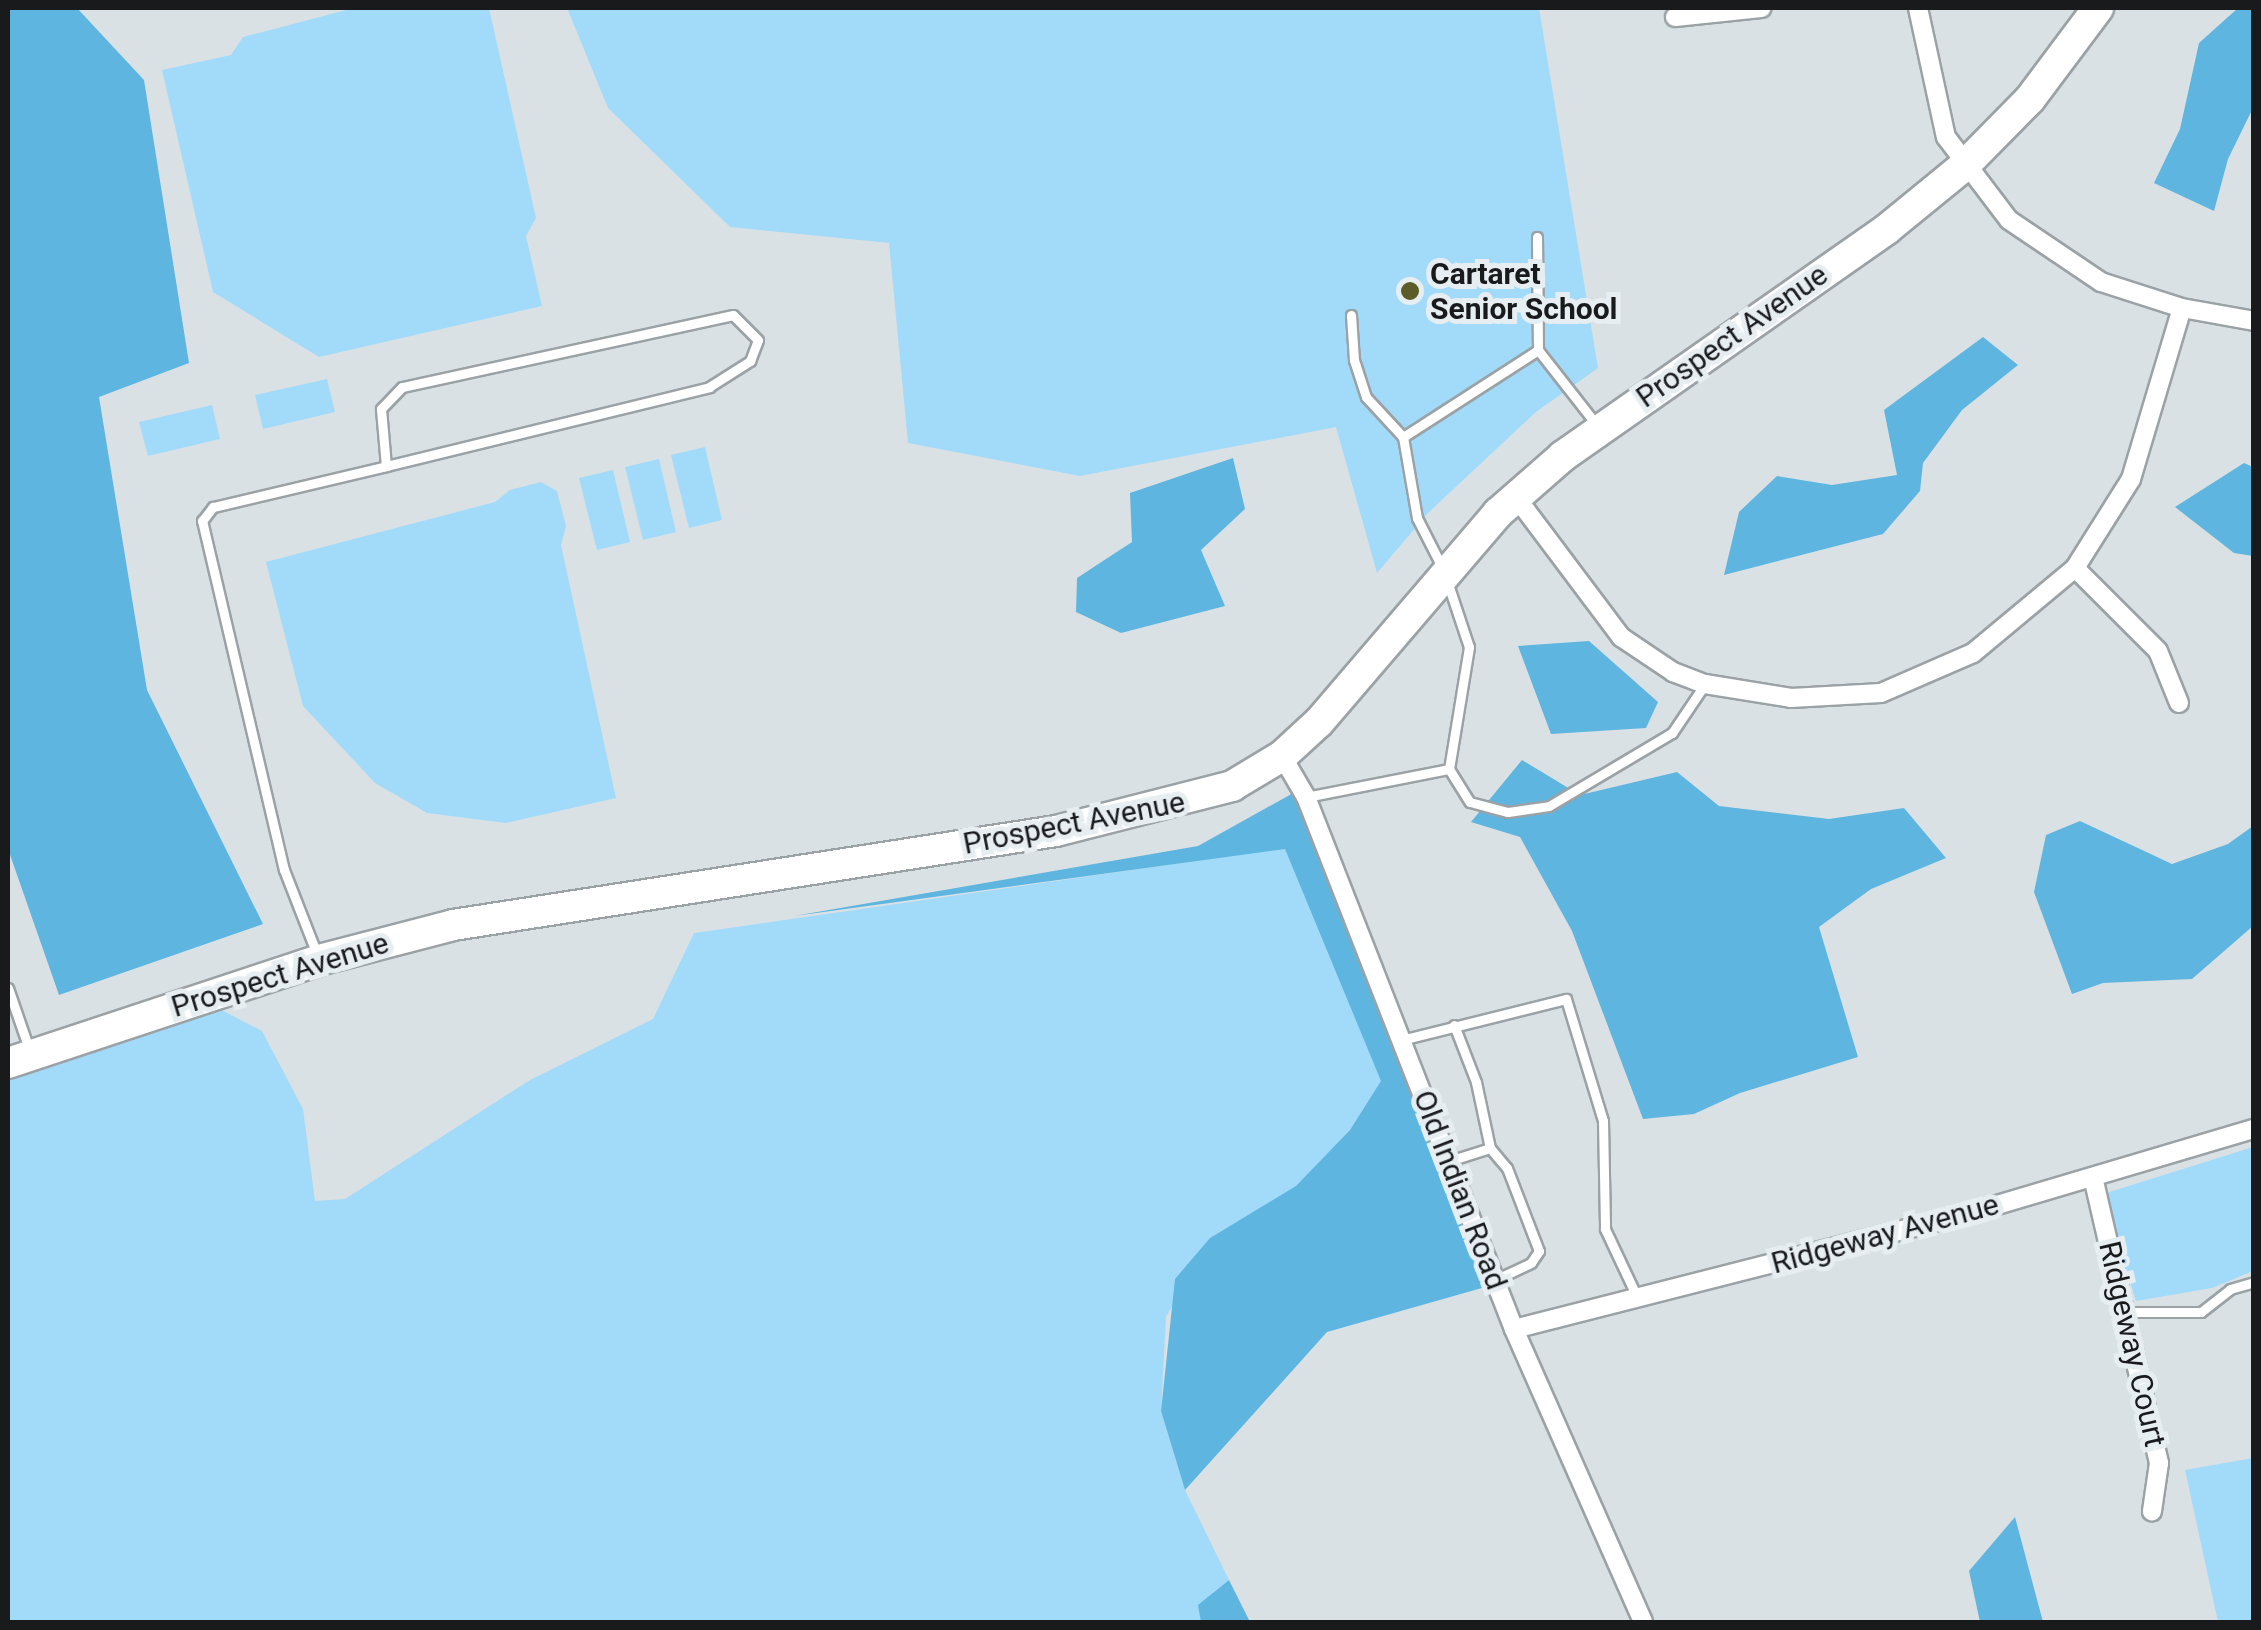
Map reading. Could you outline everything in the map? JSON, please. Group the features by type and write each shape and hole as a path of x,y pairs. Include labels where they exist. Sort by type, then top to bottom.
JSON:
{"main road":[{"name":"Prospect Avenue","path":"19,1059 319,960 453,926 1128,818 1218,792 1282,756 1346,692 1444,572 1516,497 1599,428 1887,229 1964,166 2030,98 2098,8"}],"street":[{"path":"1675,17 1762,8"},
{"path":"1918,8 1942,122 1964,166 1996,207 2064,260 2101,282 2182,308 2254,321"},
{"path":"1516,497 1621,637 1705,684 1790,698 1881,693 1973,653 2076,568 2131,479 2182,308"},
{"path":"2076,568 2158,651 2179,702"},
{"name":"Old Indian Road","path":"1282,756 1306,797 1514,1329 1643,1622"},
{"name":"Ridgeway Avenue","path":"1514,1329 1638,1299 2254,1129"},
{"name":"Ridgeway Court","path":"2092,1176 2159,1464 2152,1510"}],"lane":[{"path":"1537,237 1538,350 1599,428"},
{"path":"1351,315 1354,360 1366,397 1404,437 1418,518 1444,572 1468,647 1448,769 1470,802 1508,812 1549,806 1672,733 1705,684"},
{"path":"319,960 284,870 202,521 214,507 386,466 708,387 758,352 758,340 741,317 402,387 381,409 386,466"},
{"path":"1404,437 1538,350"},
{"path":"1306,797 1448,769"},
{"path":"8,988 19,1059"},
{"path":"1401,1040 1566,999 1603,1121 1604,1230 1638,1299"},
{"path":"1454,1025 1476,1082 1490,1148 1507,1168 1539,1251 1531,1264 1496,1279"},
{"path":"1450,1161 1490,1148"},
{"path":"2124,1312 2201,1312 2230,1289 2254,1282"}],"shaded area":[{"path":"8,8 77,8 144,80 189,363 99,397 147,690 263,924 59,995 8,849"},
{"path":"354,8 489,8 536,218 526,236 542,306 319,357 213,292 162,70 231,55 243,37"},
{"path":"567,8 1539,8 1598,368 1536,412 1428,513 1377,573 1336,427 1080,476 908,443 889,243 730,227 608,108"},
{"path":"2238,8 2253,8 2253,108 2228,159 2214,211 2154,183 2180,129 2199,43"},
{"path":"1983,337 2018,365 1962,410 1923,463 1920,491 1883,534 1724,575 1739,512 1777,476 1832,485 1897,475 1884,410"},
{"path":"327,379 335,412 263,429 255,395"},
{"path":"212,405 220,439 148,456 139,422"},
{"path":"705,447 722,520 689,528 671,455"},
{"path":"1233,458 1245,509 1201,550 1225,606 1121,633 1076,612 1077,578 1132,542 1130,493"},
{"path":"659,459 676,532 643,540 625,467"},
{"path":"2244,463 2253,467 2253,556 2234,553 2175,507"},
{"path":"613,470 630,542 597,550 579,478"},
{"path":"541,482 557,491 566,526 561,545 616,798 506,823 427,813 375,783 303,706 266,562 495,502 510,490"},
{"path":"1589,641 1658,702 1646,728 1551,734 1518,646"},
{"path":"1522,760 1580,795 1677,772 1719,806 1829,819 1904,808 1946,858 1871,889 1819,927 1858,1057 1740,1093 1694,1114 1643,1119 1572,931 1520,837 1471,822"},
{"path":"1295,792 1496,1284 1327,1332 1185,1490 1161,1411 1175,1279 1210,1238 1296,1186 1350,1130 1381,1081 1285,849 794,916 1198,846"},
{"path":"2080,821 2172,864 2228,844 2253,826 2253,926 2192,979 2103,983 2072,994 2034,892 2046,835"},
{"path":"1285,848 1382,1081 1350,1130 1297,1186 1210,1238 1166,1317 1161,1411 1185,1490 1229,1580 1215,1591 1217,1622 8,1622 8,1079 214,1006 262,1031 303,1109 315,1201 345,1199 530,1080 653,1019 694,933"},
{"path":"2253,1147 2253,1271 2212,1288 2136,1301 2103,1194"},
{"path":"2253,1458 2253,1622 2218,1622 2185,1470"},
{"path":"2015,1517 2043,1622 1980,1622 1969,1571"},
{"path":"1229,1580 1250,1622 1201,1622 1198,1605"}],"place":[{"name":"Cartaret Senior School","path":"1410,291"}]}
